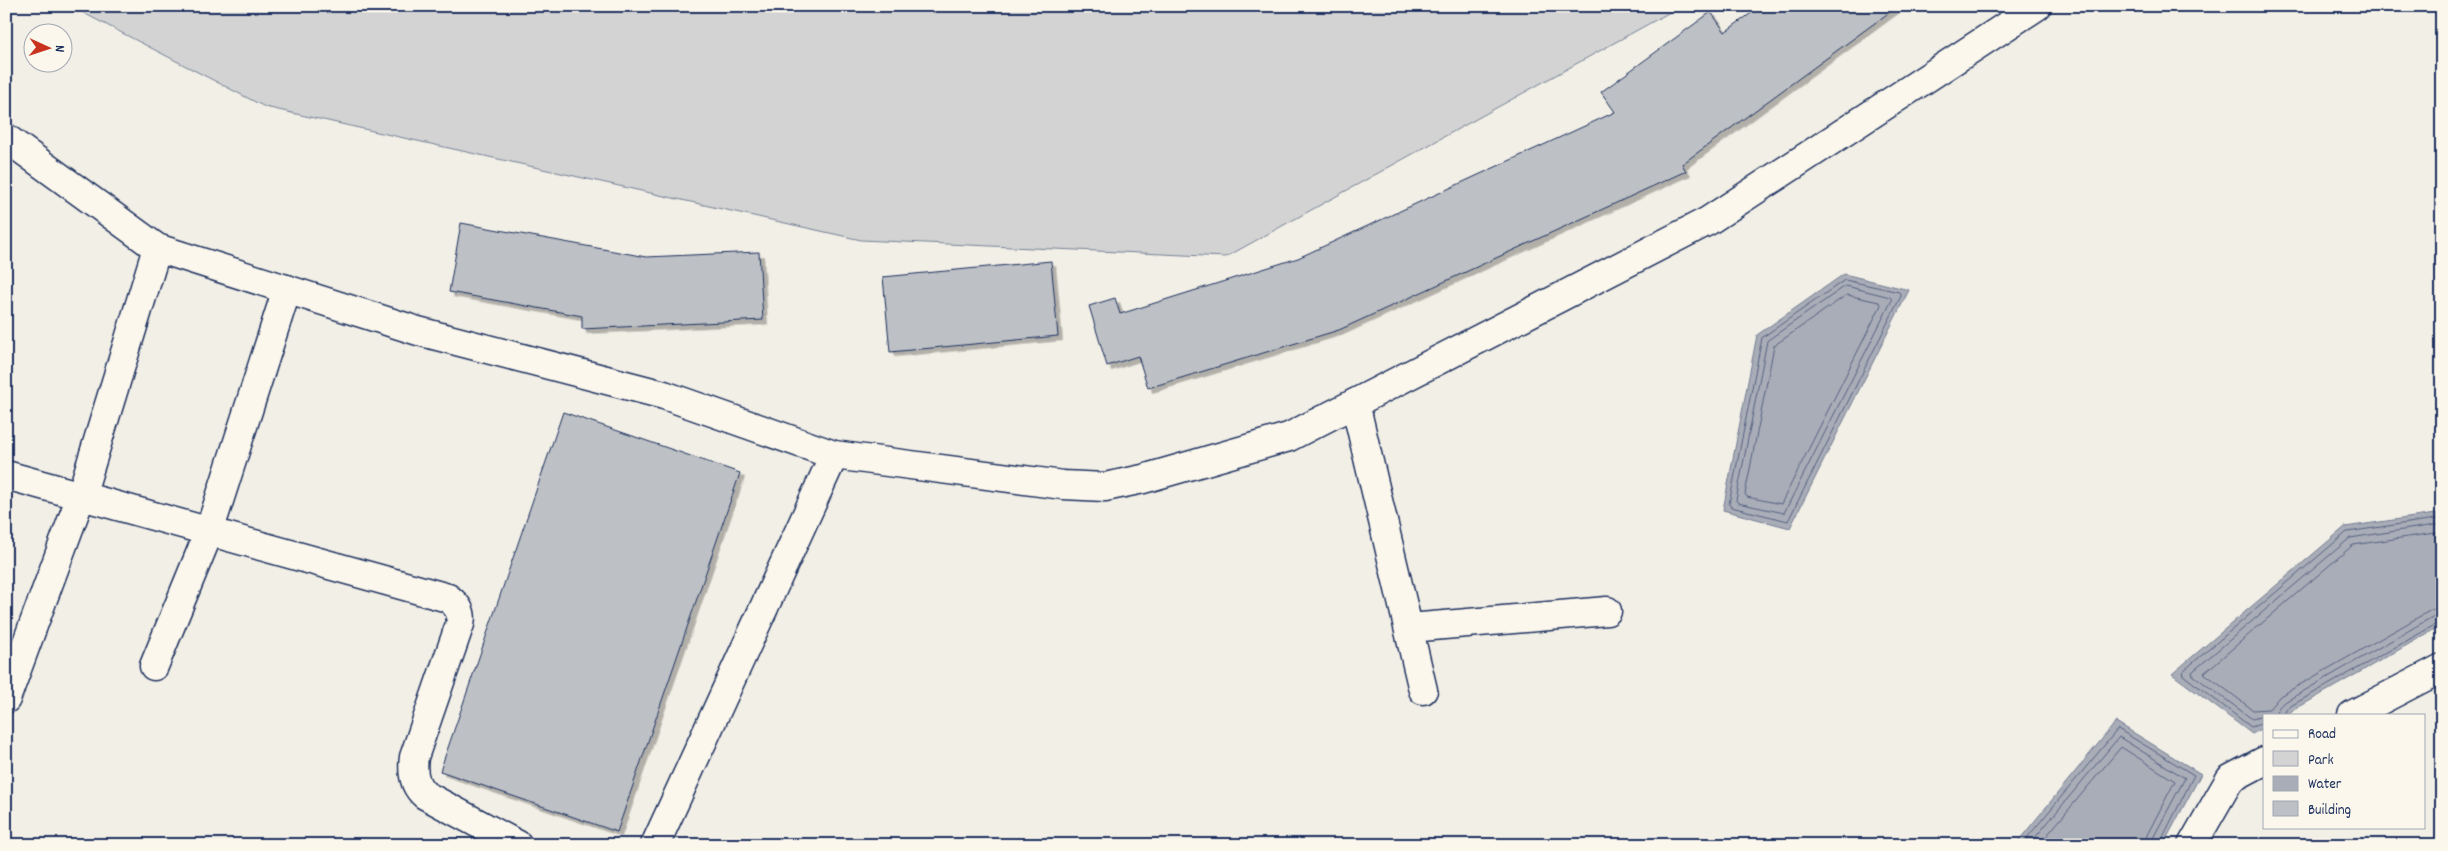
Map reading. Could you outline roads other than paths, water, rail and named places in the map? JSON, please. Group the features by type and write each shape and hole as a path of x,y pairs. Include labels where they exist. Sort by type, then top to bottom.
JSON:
{"street":[{"path":"6,138 157,248 287,290 418,331 664,395 834,455 1063,485 1105,488 1289,437 1708,221 2036,6"},
{"path":"6,698 81,496 157,248"},
{"path":"154,666 209,532 287,290"},
{"path":"1355,403 1423,690"},
{"path":"655,845 834,455"},
{"path":"6,475 448,598 454,603 461,614 460,624 414,757 414,776 418,787 425,795 518,845"},
{"path":"1409,628 1606,612"},
{"path":"2354,714 2442,668"},
{"path":"2192,845 2230,778 2263,761"}],"water":[{"path":"1844,274 1909,290 1790,528 1723,510 1757,335"},
{"path":"2442,513 2442,625 2287,714 2263,714 2263,728 2252,734 2172,674 2345,527"},
{"path":"2116,722 2201,774 2163,845 2015,845"}]}
